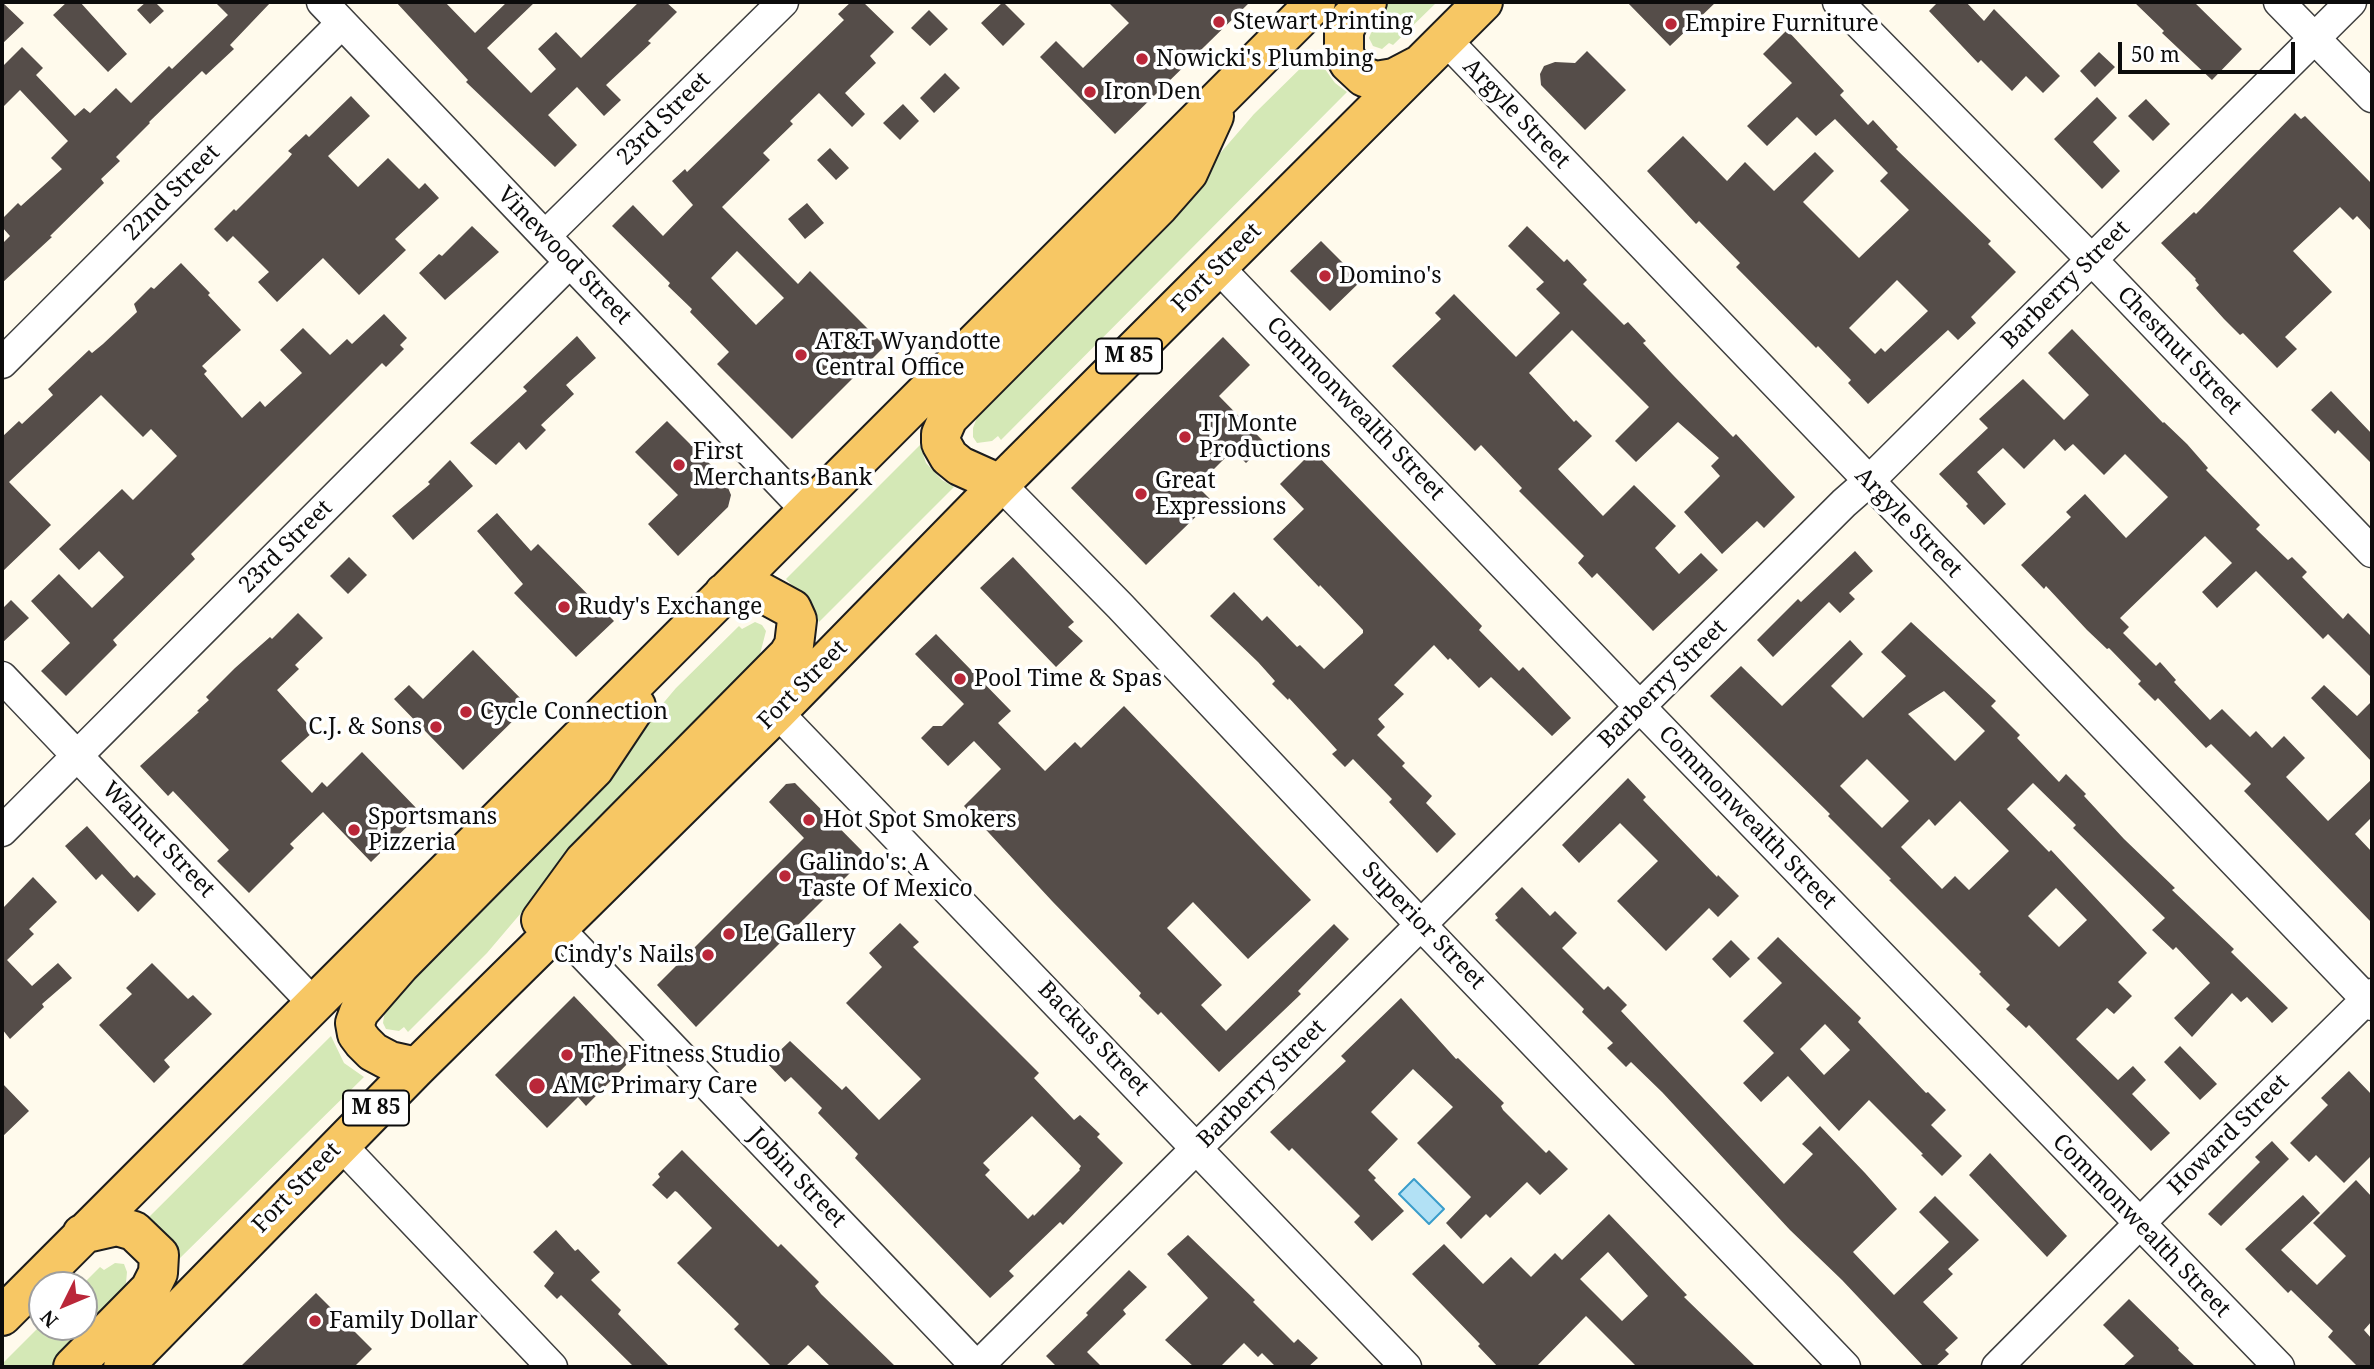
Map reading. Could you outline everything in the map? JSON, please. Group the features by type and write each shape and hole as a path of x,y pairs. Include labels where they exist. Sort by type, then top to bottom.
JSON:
{"main road":[{"path":"2,1316 1316,2"},
{"path":"1367,2 1349,20 1344,31 1344,54 1349,63 1364,76 1376,81 1394,78 1433,53"},
{"name":"Fort Street","path":"123,1367 416,1067 777,712 1000,484 1483,2"},
{"path":"1000,484 960,466 949,457 941,443 941,434 948,418 1159,206 1188,173 1226,92"},
{"path":"507,980 548,908 584,861 788,656 794,645 797,620 792,608 748,588 724,593"},
{"path":"416,1067 390,1061 362,1042 355,1023 359,1012 400,965 594,769 682,638"},
{"path":"73,1367 150,1289 158,1273 159,1255 134,1231 117,1226 82,1234"}],"street":[{"name":"23rd Street","path":"545,236 783,2"},
{"name":"Chestnut Street","path":"1838,2 2092,260 2372,552"},
{"path":"2279,2 2372,97"},
{"name":"Barberry Street","path":"977,1367 2351,2"},
{"name":"Vinewood Street","path":"332,12 806,510"},
{"name":"22nd Street","path":"2,363 332,12"},
{"name":"Argyle Street","path":"1433,53 1868,482 2370,999"},
{"name":"23rd Street","path":"2,831 570,262"},
{"name":"Commonwealth Street","path":"1218,267 2279,1367"},
{"name":"Superior Street","path":"1000,484 1130,616 1421,925 1845,1367"},
{"name":"Walnut Street","path":"2,677 314,1003"},
{"name":"Backus Street","path":"777,712 1406,1367"},
{"name":"Jobin Street","path":"558,928 977,1367"},
{"name":"Howard Street","path":"1997,1367 2370,999"},
{"path":"340,1144 552,1367"}],"green space":[{"path":"1383,2 1437,2 1393,45 1389,43 1382,49 1373,46 1369,38"},
{"path":"1317,52 1322,65 1335,83 1347,92 1001,440 998,436 992,441 977,443 973,437 973,428 981,407 1179,201 1254,114"},
{"path":"920,445 926,463 942,480 954,487 819,622 814,608 786,579"},
{"path":"755,622 762,625 766,631 759,658 572,853 487,953 408,1032 404,1027 399,1031 386,1029 383,1023 385,1009 589,791 676,688 739,626 742,629"},
{"path":"331,1036 344,1063 364,1077 179,1259 175,1245 167,1234 147,1219"},
{"path":"115,1263 124,1264 127,1272 126,1283 121,1296 98,1322 96,1271 100,1267 104,1270"},
{"path":"28,1338 28,1341 82,1341 59,1367 2,1367"}],"water":[{"path":"1414,1179 1444,1209 1429,1224 1399,1194"}],"building":[{"path":"2,2 24,23 2,44"},
{"path":"67,2 80,2 127,54 108,72 53,15"},
{"path":"146,2 155,2 164,11 150,24 137,10"},
{"path":"215,2 271,2 230,45 234,49 206,75 202,71 149,122 116,157 120,161 101,179 104,183 50,236 52,237 2,283 2,244 10,236 2,227 2,219 18,203 21,206 62,169 51,158 68,141 20,90 2,108 2,67 22,47 43,68 36,75 75,116 84,108 90,113 116,88 131,103 169,66 172,69 228,15"},
{"path":"396,2 445,2 475,33 507,2 535,2 487,48 531,93 556,69 538,49 556,32 581,58 639,2 666,2 677,12 648,41 651,43 606,85 621,100 604,116 577,87 548,115 577,145 555,167 466,82 468,80"},
{"path":"851,2 863,2 894,32 870,56 876,63 845,93 865,114 852,127 819,93 790,121 793,124 763,153 770,160 722,207 798,284 810,271 885,346 792,439 717,364 729,352 690,312 692,309 668,286 670,283 612,226 633,205 663,236 693,205 672,181 685,169 687,172 844,20 838,14","holes":["737,251 784,298 756,325 711,278"]},
{"path":"1003,2 1025,24 1003,46 981,23"},
{"path":"1108,2 1250,2 1115,134 1040,57 1056,41 1083,68 1129,23"},
{"name":"Empire Furniture","path":"1627,2 1716,2 1670,46"},
{"path":"1938,2 1966,2 1984,21 1994,9 2060,76 2043,93 2026,76 2012,91 1981,60 1978,63 1929,11"},
{"path":"2134,2 2194,2 2242,49 2212,80 2162,33 2164,31"},
{"path":"929,10 948,29 930,46 911,28"},
{"path":"1787,30 1844,91 1840,95 1868,125 1873,120 1898,147 1896,149 1991,241 1988,244 2016,272 1971,317 1976,323 1958,340 1948,330 1868,404 1848,383 1851,380 1736,267 1740,263 1699,221 1696,224 1647,171 1683,136 1727,181 1745,162 1774,191 1815,152 1834,171 1803,202 1859,258 1909,210 1880,181 1888,173 1835,119 1816,136 1797,117 1767,146 1747,126 1792,83 1763,54","holes":["1897,280 1928,311 1885,352 1881,348 1875,354 1849,328"]},
{"path":"1587,51 1626,90 1585,130 1541,85 1540,74 1544,66 1555,62 1575,63"},
{"path":"2099,52 2115,67 2095,87 2080,71"},
{"path":"945,73 960,88 934,113 920,98"},
{"path":"351,96 370,116 328,156 358,187 388,158 419,189 425,183 439,198 395,239 406,250 359,295 323,258 277,302 258,282 269,272 233,236 227,242 214,229 288,159 292,154 288,151 306,134 309,137"},
{"path":"2097,97 2117,118 2093,142 2120,171 2102,189 2054,139"},
{"path":"2146,99 2170,124 2153,141 2128,116"},
{"path":"903,104 919,121 900,140 883,123"},
{"path":"2295,113 2301,119 2305,116 2372,184 2372,232 2357,216 2353,220 2340,207 2293,251 2332,292 2285,337 2297,349 2277,368 2243,333 2240,335 2224,319 2196,288 2199,285 2196,279 2161,243 2194,212 2196,214"},
{"path":"830,148 849,168 836,180 817,160"},
{"path":"807,203 824,223 805,239 788,219"},
{"path":"472,226 499,252 445,300 419,273 439,254 442,256"},
{"path":"1527,226 1564,262 1567,259 1587,280 1583,284 1624,325 1628,322 1646,341 1643,343 1673,375 1733,437 1736,434 1795,497 1764,528 1757,521 1722,554 1684,512 1720,476 1711,466 1719,458 1678,422 1636,462 1615,441 1649,407 1572,330 1529,373 1574,422 1576,420 1592,436 1558,469 1603,516 1634,485 1676,526 1655,548 1679,574 1701,553 1718,570 1653,631 1597,573 1592,578 1578,563 1584,556 1519,491 1522,488 1481,445 1475,451 1392,366 1441,319 1435,313 1454,294 1516,357 1560,313 1536,289 1544,282 1508,246"},
{"name":"Domino's","path":"1321,241 1361,281 1330,311 1290,271"},
{"path":"181,263 241,330 202,366 207,371 204,374 242,418 260,401 265,407 302,373 280,350 303,328 330,355 347,339 352,344 384,314 407,338 400,345 404,349 386,367 382,363 191,554 195,559 113,640 117,645 66,696 41,671 70,643 31,601 59,574 92,608 124,577 99,551 79,570 59,549 122,489 133,500 177,456 151,429 143,437 101,395 9,482 51,525 2,572 2,437 19,421 22,424 53,395 48,389 89,350 92,353 137,312 134,304"},
{"path":"2072,329 2163,423 2187,444 2208,468 2206,470 2260,525 2256,529 2288,560 2292,557 2307,572 2302,577 2343,619 2348,613 2372,637 2372,678 2328,634 2323,639 2256,571 2217,608 2202,592 2232,563 2205,536 2120,618 2129,627 2123,633 2156,666 2160,662 2176,680 2174,682 2210,720 2222,709 2250,737 2256,731 2272,748 2284,736 2305,758 2286,777 2328,821 2372,779 2372,817 2355,834 2372,852 2372,923 2244,791 2251,784 2211,744 2206,748 2158,698 2155,701 2138,684 2141,681 2109,648 2021,565 2071,517 2066,512 2085,494 2126,538 2168,497 2125,454 2104,475 2073,444 2065,451 2054,439 2024,469 2003,448 1977,472 2006,504 1984,525 1939,474 1988,428 1979,419 2023,379 2064,420 2089,395 2048,353"},
{"path":"577,336 596,358 566,385 574,394 541,425 546,430 526,450 519,442 496,465 470,443 527,391 523,387"},
{"path":"1223,337 1250,365 1219,396 1266,444 1246,463 1233,450 1197,486 1212,501 1146,565 1071,488"},
{"path":"2331,391 2372,434 2372,464 2338,430 2335,434 2311,410"},
{"name":"First Merchants Bank","path":"667,421 724,478 731,495 728,507 678,556 648,524 678,495 635,452"},
{"path":"1313,451 1482,626 1479,630 1519,671 1523,667 1571,718 1552,736 1491,677 1479,688 1434,645 1394,685 1404,694 1378,719 1385,727 1377,735 1405,763 1402,766 1432,796 1426,803 1456,834 1437,853 1389,802 1392,799 1353,759 1345,767 1332,754 1337,750 1289,698 1288,700 1272,684 1275,681 1258,662 1210,616 1234,592 1262,621 1267,616 1297,647 1300,645 1324,669 1363,633 1320,585 1319,587 1273,539 1304,509 1280,484"},
{"path":"450,460 473,486 413,540 392,516 430,484 428,482"},
{"name":"Rudy's Exchange","path":"497,513 531,551 538,544 614,621 576,657 514,593 523,584 477,531"},
{"path":"1855,551 1873,571 1849,593 1855,599 1840,613 1829,602 1773,657 1757,640 1798,599 1801,602"},
{"path":"349,557 367,575 348,594 330,576"},
{"name":"Pool Time & Spas","path":"1013,557 1074,622 1068,627 1083,641 1056,667 980,588"},
{"path":"11,600 29,618 2,643 2,609"},
{"path":"298,613 323,638 295,665 299,669 277,690 314,731 281,761 312,793 322,782 327,787 362,752 421,813 371,862 323,812 290,844 294,848 249,893 217,861 229,850 173,791 168,796 140,766 199,712 197,711 209,700 206,697 235,668 270,637 272,639"},
{"path":"1911,622 1996,701 1991,706 2020,735 2017,738 2059,782 2066,774 2124,839 2175,888 2172,890 2234,949 2231,952 2288,1008 2272,1023 2247,997 2241,1002 2232,993 2192,1037 2174,1018 2210,983 2176,947 2173,950 2152,930 2165,918 2073,828 2076,825 2033,783 2007,809 2049,852 2051,850 2147,953 2118,982 2132,996 2114,1014 2107,1008 2076,1039 2118,1080 2133,1066 2146,1080 2132,1094 2170,1133 2151,1151 2029,1025 2026,1028 2006,1009 2010,1005 1979,974 1981,972 1889,880 1891,879 1828,816 1830,814 1710,696 1741,666 1782,706 1850,640 1863,654 1831,686 1863,718 1906,676 1881,652","holes":["1944,691 1985,731 1955,761 1908,714","1867,759 1909,801 1882,828 1840,786","1960,801 2009,851 1969,890 1955,876 1942,889 1901,847 1929,819 1935,826","2056,888 2087,920 2059,947 2028,916"]},
{"path":"936,634 1011,711 998,723 1045,771 1075,742 1081,748 1124,706 1311,900 1248,959 1193,902 1167,928 1222,985 1201,1005 1226,1031 1334,924 1349,939 1298,991 1301,994 1219,1072 1161,1012 1158,1015 1139,996 1141,993 964,806 1001,769 974,741 948,766 921,738 933,726 942,726 964,704 915,654"},
{"path":"473,650 528,706 463,770 394,699 409,685 423,699"},
{"path":"2324,685 2357,716 2372,701 2372,762 2311,698"},
{"path":"1628,778 1646,797 1643,800 1717,877 1718,875 1739,896 1718,917 1709,908 1666,951 1617,901 1658,861 1620,823 1579,863 1562,845"},
{"path":"795,783 867,856 696,1027 657,985 804,838 769,802 786,784"},
{"path":"87,826 134,878 137,875 156,894 138,912 102,874 96,880 65,846"},
{"path":"33,877 57,902 29,929 34,934 7,960 32,986 58,963 72,978 42,1004 44,1007 10,1039 2,1029 2,909"},
{"path":"1522,887 1550,916 1555,911 1577,933 1562,948 1604,990 1608,986 1627,1005 1621,1011 1784,1184 1813,1154 1802,1144 1820,1126 1865,1173 1897,1209 1853,1252 1894,1295 1949,1242 1919,1212 1935,1196 1979,1240 1948,1269 1953,1274 1923,1302 1958,1338 1945,1350 1949,1354 1935,1367 1924,1367 1842,1280 1790,1230 1662,1092 1631,1062 1626,1067 1607,1048 1613,1043 1582,1012 1584,1009 1495,920 1498,918 1495,914"},
{"path":"900,923 919,942 913,947 1039,1073 1034,1078 1074,1120 1080,1115 1100,1134 1097,1137 1123,1163 1063,1225 1060,1222 1009,1271 1014,1276 990,1298 855,1158 858,1154 818,1113 822,1108 791,1077 785,1082 767,1063 790,1041 842,1090 846,1086 879,1120 921,1079 846,1003 882,967 869,953","holes":["1032,1116 1081,1166 1080,1170 1028,1219 985,1175 990,1170 983,1163"]},
{"path":"1778,937 1861,1018 1858,1022 1926,1093 1946,1110 1931,1125 1962,1156 1942,1176 1869,1100 1839,1131 1788,1076 1761,1102 1743,1083 1774,1053 1743,1021 1782,983 1757,958","holes":["1825,1024 1850,1050 1824,1075 1800,1049"]},
{"path":"1731,940 1750,959 1730,978 1712,959"},
{"path":"152,963 188,999 193,995 212,1014 164,1060 170,1067 154,1083 99,1025 132,994 126,988"},
{"path":"574,996 633,1058 586,1106 578,1097 547,1128 495,1075"},
{"path":"1401,998 1456,1059 1504,1103 1501,1106 1503,1110 1546,1153 1549,1150 1568,1169 1540,1195 1527,1182 1490,1218 1486,1214 1461,1239 1446,1223 1471,1197 1417,1143 1453,1107 1413,1069 1371,1112 1398,1139 1368,1170 1404,1211 1372,1241 1354,1222 1360,1216 1292,1148 1289,1151 1270,1132 1346,1061 1341,1056"},
{"path":"2180,1046 2217,1084 2200,1100 2164,1062"},
{"path":"2349,1071 2372,1095 2372,1155 2344,1183 2316,1155 2309,1162 2290,1143 2328,1105 2321,1098"},
{"path":"2,1083 29,1111 2,1137"},
{"path":"2272,1141 2289,1159 2221,1226 2208,1214 2260,1162 2255,1157"},
{"path":"682,1150 778,1247 781,1244 819,1282 815,1286 821,1294 896,1367 831,1367 808,1345 785,1367 772,1367 734,1329 739,1324 677,1263 712,1228 677,1192 667,1199 652,1185 660,1177 658,1174"},
{"path":"1990,1153 2067,1236 2047,1257 1969,1175"},
{"path":"2356,1180 2372,1197 2372,1321 2364,1330 2372,1339 2372,1367 2358,1367 2328,1337 2333,1331 2291,1290 2288,1293 2245,1249 2303,1195 2320,1213 2281,1250 2317,1285 2346,1256 2313,1223"},
{"path":"1609,1214 1687,1295 1684,1297 1756,1367 1637,1367 1586,1316 1536,1367 1498,1367 1478,1346 1480,1344 1412,1274 1444,1244 1483,1284 1511,1257 1531,1277 1555,1253 1562,1260","holes":["1608,1252 1648,1296 1622,1321 1580,1279"]},
{"path":"556,1230 600,1272 591,1280 621,1310 618,1314 670,1367 634,1367 561,1295 557,1299 544,1286 554,1273 533,1252"},
{"path":"1188,1235 1255,1300 1253,1302 1294,1343 1298,1339 1318,1358 1308,1367 1276,1367 1262,1353 1258,1357 1244,1343 1220,1367 1194,1367 1165,1340 1208,1298 1167,1254"},
{"path":"1129,1270 1147,1287 1123,1310 1126,1314 1087,1352 1102,1367 1057,1367 1046,1356"},
{"name":"Family Dollar","path":"316,1293 372,1349 354,1367 240,1367"},
{"path":"2129,1299 2196,1367 2122,1367 2134,1356 2103,1325"}],"place":[{"name":"Stewart Printing","path":"1219,22"},
{"name":"Empire Furniture","path":"1671,24"},
{"name":"Nowicki's Plumbing","path":"1142,59"},
{"name":"Iron Den","path":"1090,92"},
{"name":"Domino's","path":"1325,276"},
{"name":"AT&T Wyandotte Central Office","path":"801,355"},
{"name":"TJ Monte Productions","path":"1185,437"},
{"name":"First Merchants Bank","path":"679,465"},
{"name":"Great Expressions","path":"1141,494"},
{"name":"Rudy's Exchange","path":"564,607"},
{"name":"Pool Time & Spas","path":"960,679"},
{"name":"Cycle Connection","path":"466,712"},
{"name":"C.J. & Sons","path":"436,727"},
{"name":"Hot Spot Smokers","path":"809,820"},
{"name":"Sportsmans Pizzeria","path":"354,830"},
{"name":"Galindo's: A Taste Of Mexico","path":"785,876"},
{"name":"Le Gallery","path":"729,934"},
{"name":"Cindy's Nails","path":"708,955"},
{"name":"The Fitness Studio","path":"567,1055"},
{"name":"AMC Primary Care","path":"537,1086"},
{"name":"Family Dollar","path":"315,1321"}]}
